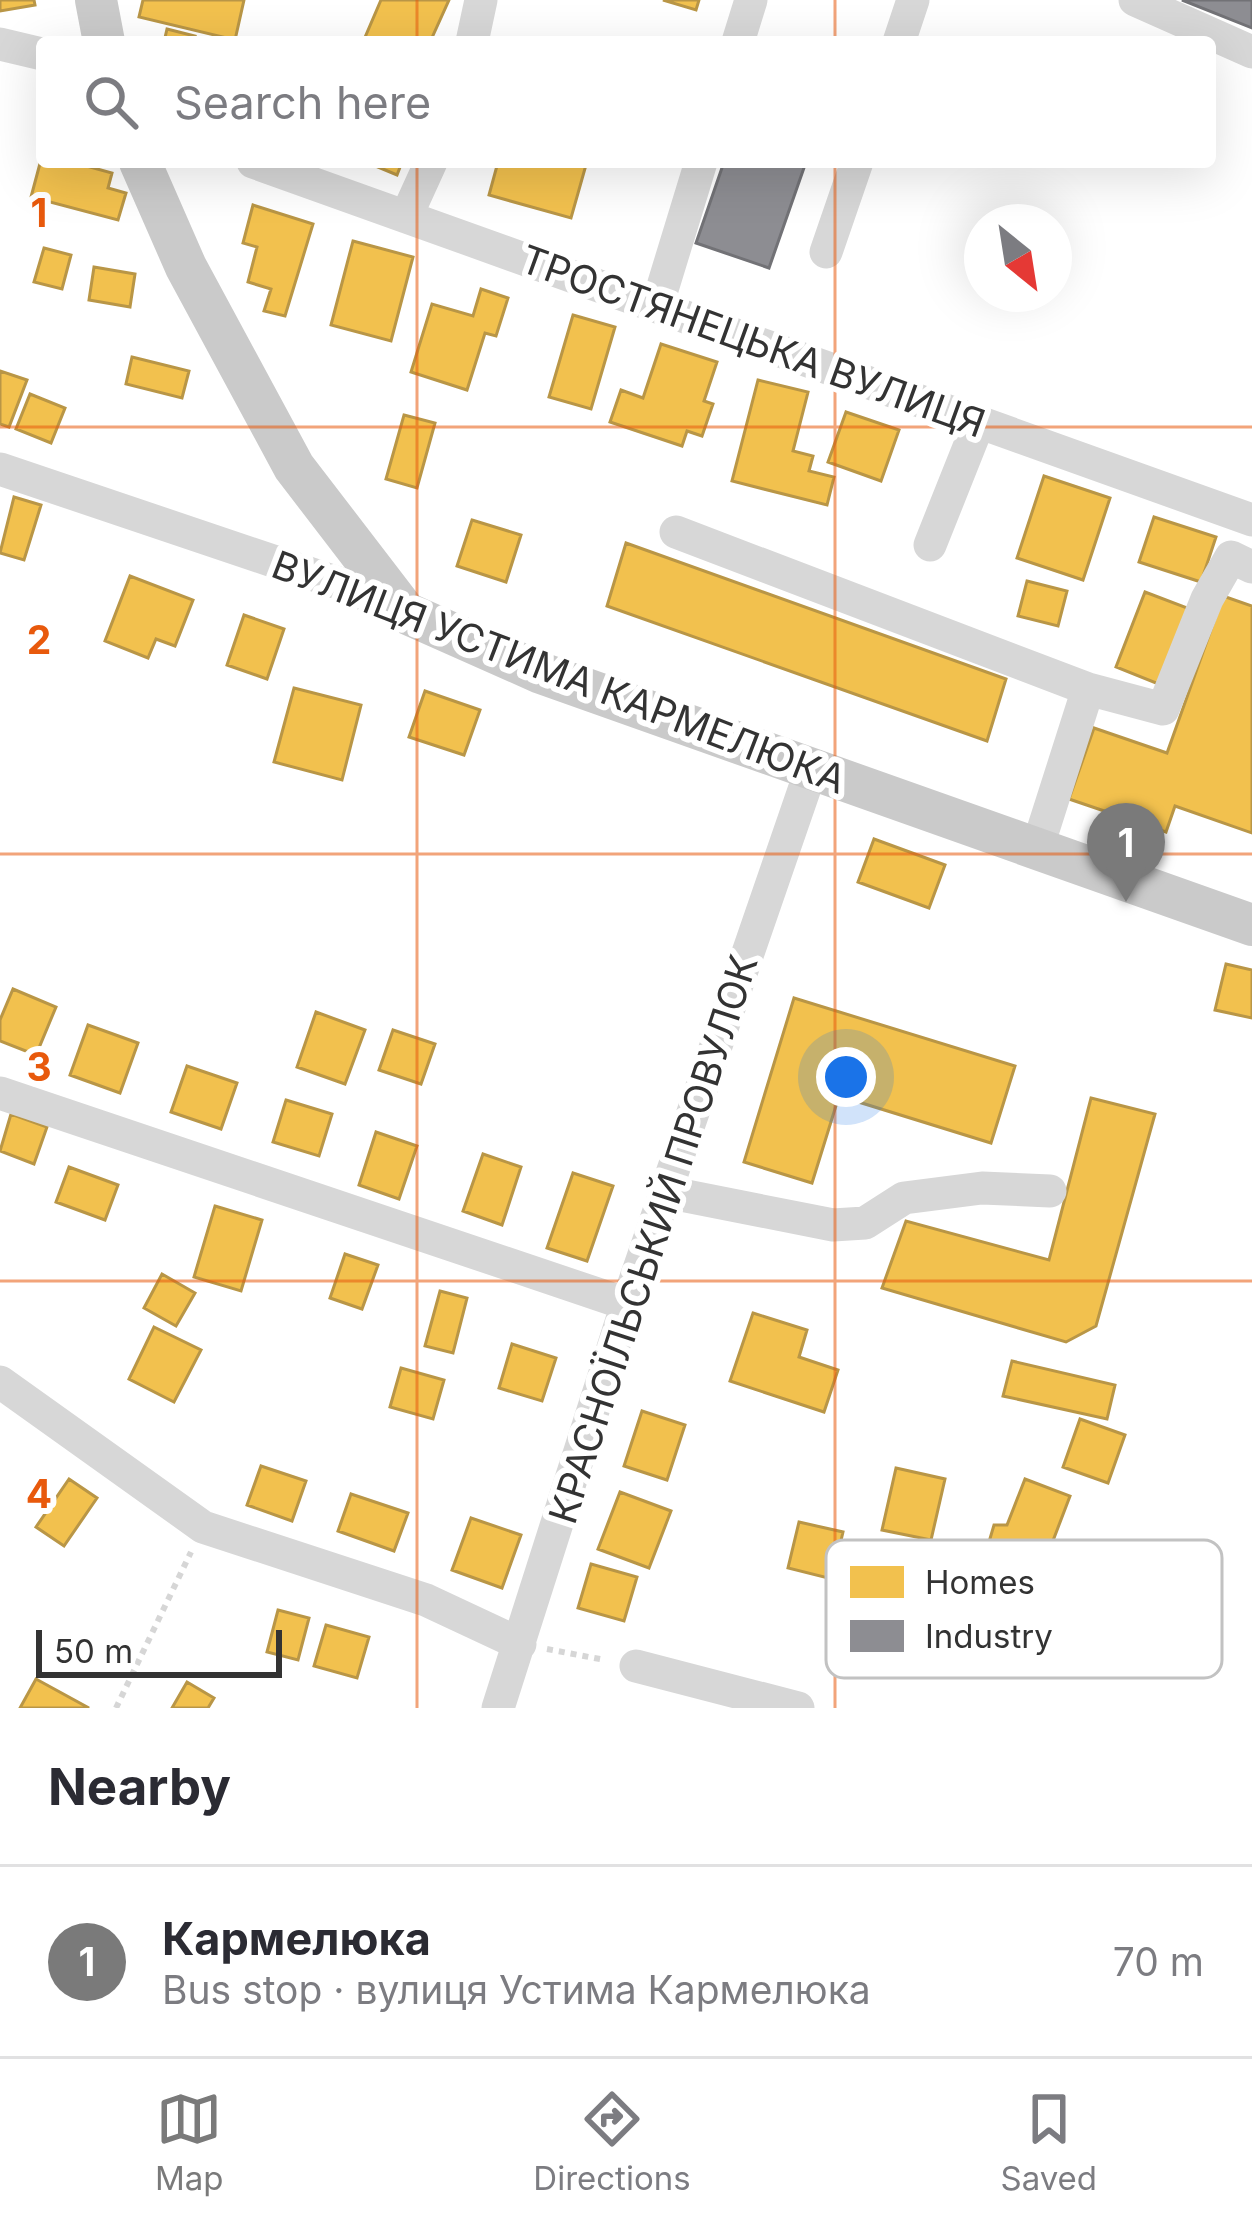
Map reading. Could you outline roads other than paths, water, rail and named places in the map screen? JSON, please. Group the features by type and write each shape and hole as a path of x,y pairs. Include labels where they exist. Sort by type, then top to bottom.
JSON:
{"main road":[{"path":"96,0 103,36"},
{"path":"143,168 186,267 294,467 406,613"},
{"name":"ВУЛИЦЯ УСТИМА КАРМЕЛЮКА","path":"406,613 541,674 1252,925"}],"street":[{"path":"473,36 481,0"},
{"path":"740,36 752,0"},
{"path":"901,36 913,0"},
{"path":"1135,0 1252,52"},
{"path":"0,44 36,53"},
{"name":"ТРОСТЯНЕЦЬКА ВУЛИЦЯ","path":"270,168 1252,520"},
{"path":"406,217 428,168"},
{"path":"656,306 699,168"},
{"path":"826,252 855,168"},
{"path":"929,545 980,422"},
{"name":"ВУЛИЦЯ УСТИМА КАРМЕЛЮКА","path":"0,469 344,585 406,613"},
{"path":"676,532 1088,689 1163,709 1207,599 1231,557 1252,567"},
{"path":"1036,852 1088,689"},
{"name":"КРАСНОЇЛЬСЬКИЙ ПРОВУЛОК","path":"498,1708 627,1304 811,770"},
{"path":"0,1094 627,1304"},
{"path":"666,1192 833,1225 866,1222 904,1198 982,1188 1050,1191"},
{"path":"0,1382 203,1527 426,1600 520,1644"},
{"path":"636,1666 797,1708"}],"place":[{"name":"Кармелюка","path":"1126,902"}]}
